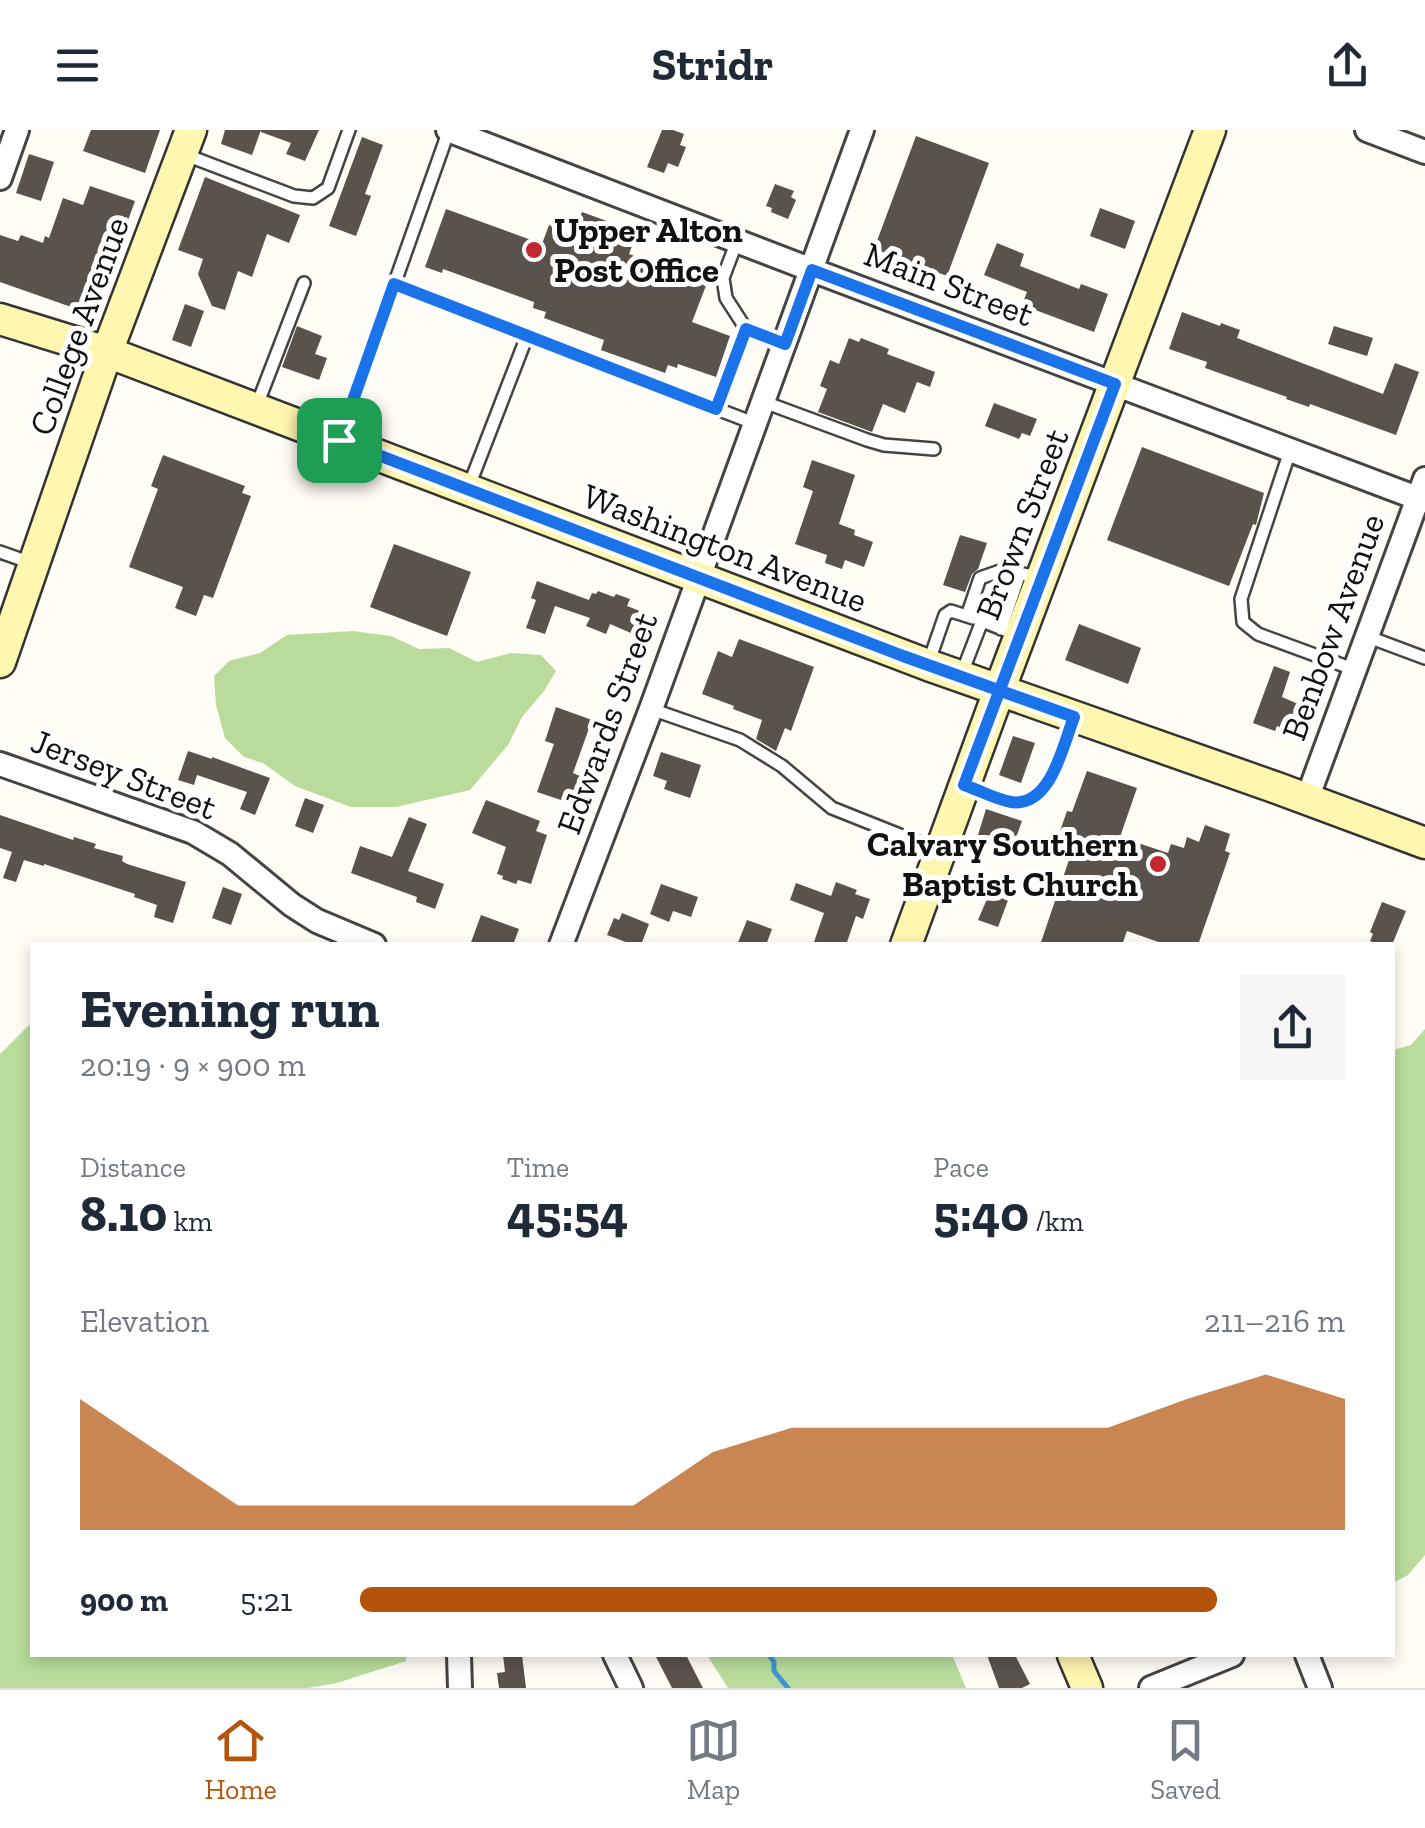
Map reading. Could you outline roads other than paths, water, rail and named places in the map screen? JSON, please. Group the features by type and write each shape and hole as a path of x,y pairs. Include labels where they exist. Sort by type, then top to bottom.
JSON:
{"main road":[{"name":"Brown Street","path":"907,942 998,691 1010,632 1115,384 1210,130"},
{"name":"College Avenue","path":"0,662 186,142"},
{"name":"Washington Avenue","path":"0,318 108,352 928,665 1425,843"},
{"path":"1075,1657 1087,1688"}],"street":[{"path":"0,178 17,130"},
{"name":"Main Street","path":"448,130 1290,451 1423,493"},
{"name":"Edwards Street","path":"562,942 862,130"},
{"path":"1366,130 1425,152"},
{"name":"Benbow Avenue","path":"1307,799 1423,493"},
{"name":"Jersey Street","path":"0,764 193,832 230,854 292,905 367,942"},
{"path":"459,1657 460,1688"},
{"path":"616,1657 632,1688"},
{"path":"1151,1688 1227,1657"},
{"path":"1308,1657 1320,1688"}],"lane":[{"path":"186,142 294,196 314,198 323,193 334,177 349,130"},
{"path":"339,440 448,130"},
{"path":"736,241 724,278 726,298 746,329 785,344"},
{"path":"256,409 304,283"},
{"path":"394,284 716,409 760,414 884,444 934,449"},
{"path":"716,409 746,329"},
{"path":"467,490 527,336"},
{"path":"1290,451 1241,599 1242,622 1258,634 1354,669"},
{"path":"0,552 34,564"},
{"path":"967,616 980,578 1003,570 1031,576"},
{"path":"928,665 945,616 951,611 1010,632"},
{"path":"961,677 982,622"},
{"path":"1366,636 1425,658"},
{"path":"651,709 740,740 782,766 832,808 940,851"},
{"path":"964,785 1010,802 1022,802 1037,795 1050,781 1074,717"}],"waterway":[{"path":"770,1657 774,1671 788,1688"}],"place":[{"name":"Upper Alton Post Office","path":"534,250"},
{"name":"Calvary Southern Baptist Church","path":"1158,864"}]}
